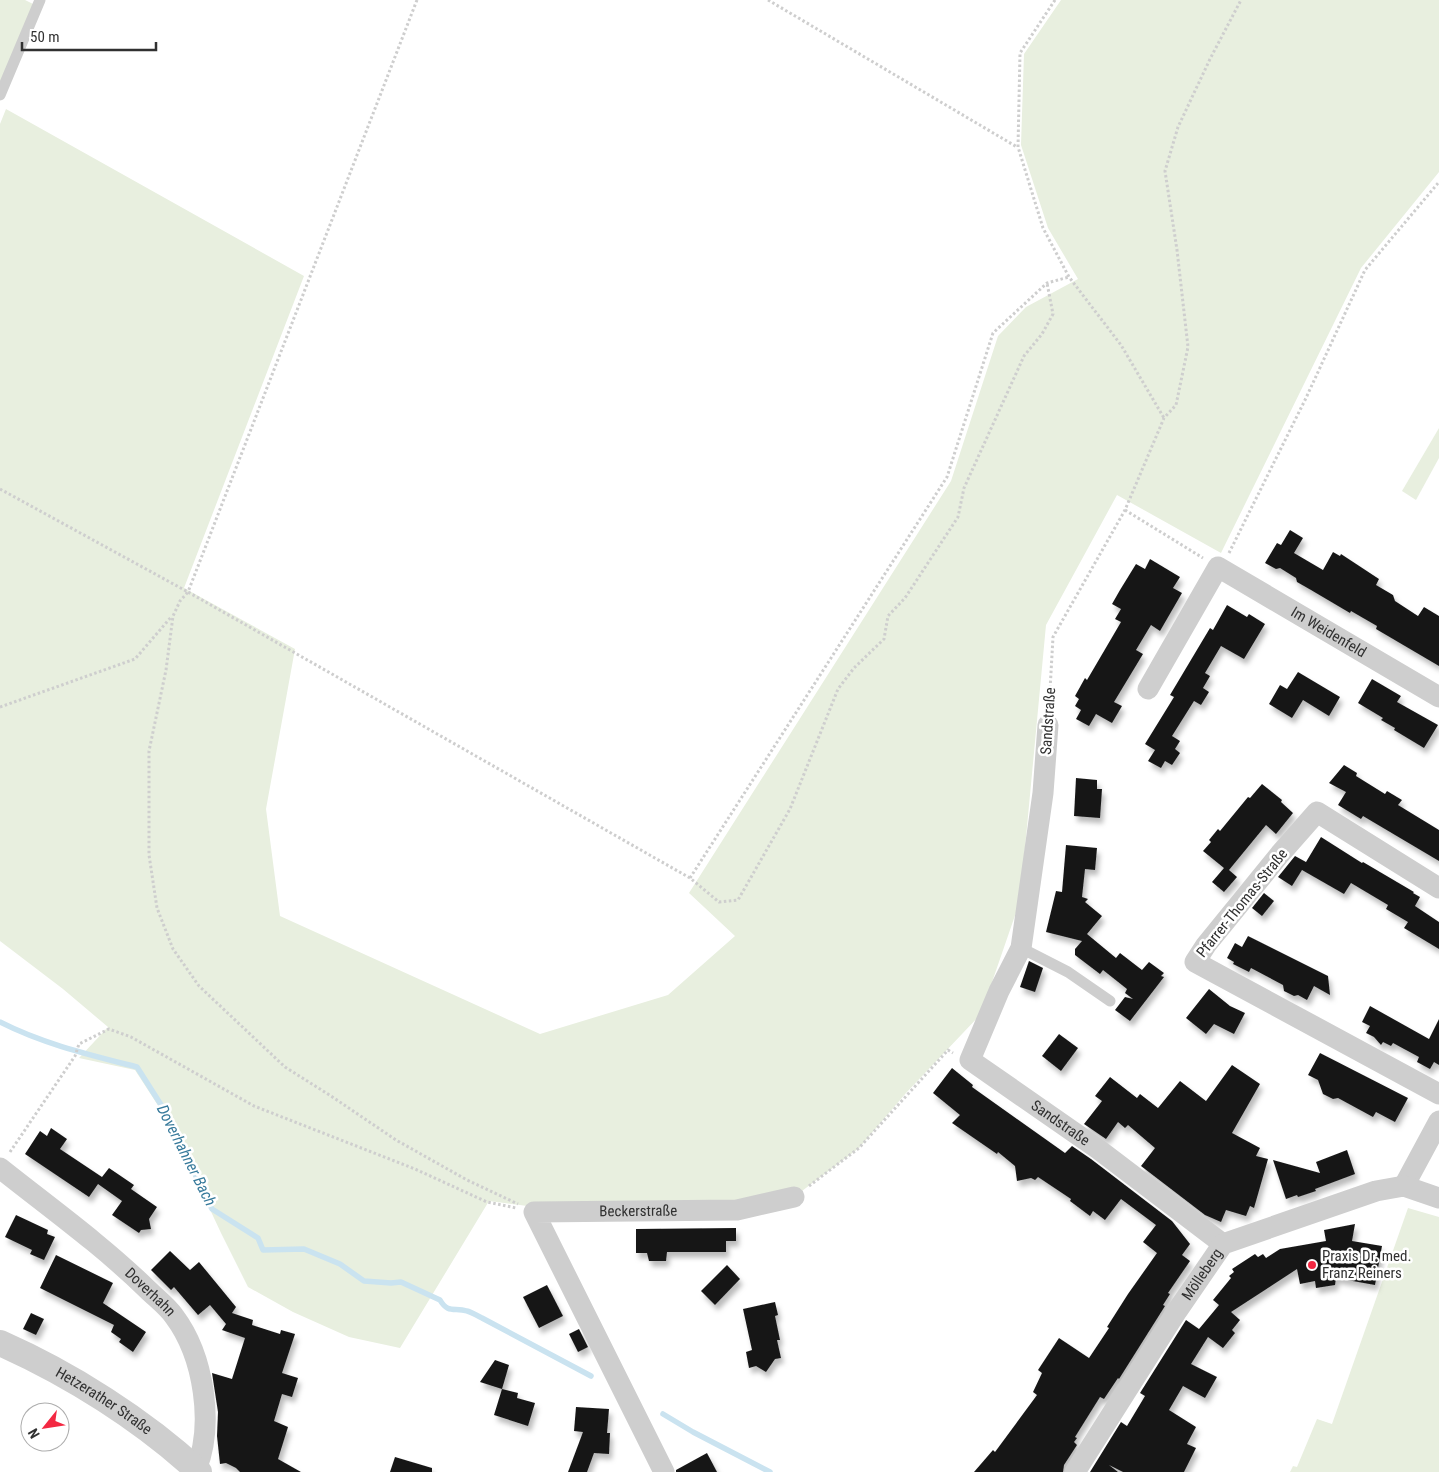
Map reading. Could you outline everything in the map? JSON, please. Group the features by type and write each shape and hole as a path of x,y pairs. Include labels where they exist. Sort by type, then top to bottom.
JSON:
{"street":[{"path":"1148,689 1220,568"},
{"name":"Im Weidenfeld","path":"1220,568 1439,697"},
{"name":"Sandstraße","path":"1048,725 1043,793 1021,948 999,991 970,1060 1098,1149 1223,1244"},
{"name":"Pfarrer-Thomas-Straße","path":"1439,888 1317,812 1274,861 1206,945 1195,962 1439,1094"},
{"path":"1404,1186 1439,1121"},
{"name":"Doverhahn","path":"3,1163 127,1270 174,1316 197,1358 205,1402 204,1445 197,1471"},
{"name":"Mölleberg","path":"1075,1472 1177,1311 1223,1244 1376,1191 1404,1186 1439,1198"},
{"name":"Beckerstraße","path":"534,1212 737,1210 794,1197"},
{"path":"534,1212 664,1472"},
{"name":"Hetzerather Straße","path":"0,1343 83,1386 146,1427 197,1471"}],"lane":[{"path":"0,95 40,0"},
{"path":"1021,948 1068,972 1110,1001"}],"path":[{"path":"417,0 188,592 180,600 173,616 166,670 149,751 149,855 157,908 174,949 199,986 285,1068 331,1096 396,1140 467,1180 534,1212"},
{"path":"768,0 1018,147"},
{"path":"1055,0 1020,53 1018,147 1043,228 1069,277 1121,345 1164,418"},
{"name":"Sandstraße","path":"1048,725 1053,637 1125,510 1164,418 1176,405 1188,347 1177,250 1165,171 1178,127 1210,59 1241,0"},
{"path":"1125,510 1220,568 1306,398 1365,270 1439,182"},
{"path":"690,878 947,476 993,333 1047,283 1069,277"},
{"path":"0,490 188,592 690,878 719,902 738,900 790,809 838,689 854,668 884,639 888,616 906,598 958,517 964,488 1024,356 1042,334 1053,314 1047,283"},
{"path":"0,707 135,659 173,616"},
{"path":"3,1163 75,1056 79,1044 108,1029 131,1037 254,1106 415,1169 487,1202 534,1212"},
{"path":"794,1197 859,1148 948,1050 970,1060"}],"green space":[{"path":"0,0 25,0 35,5 0,82"},
{"path":"1061,0 1439,0 1439,172 1361,268 1221,553 1117,495 1046,625 1020,901 981,1014 906,1093 859,1148 794,1197 574,1212 489,1201 400,1348 349,1337 293,1312 248,1287 170,1124 135,1070 79,1058 108,1027 63,989 0,941 0,124 6,109 304,276 184,588 295,649 266,809 280,916 540,1034 668,995 735,936 689,893 951,481 998,336 1026,307 1078,279 1048,228 1021,145 1024,54"},
{"path":"1439,428 1439,458 1416,500 1402,491"},
{"path":"1408,1208 1439,1217 1439,1472 1290,1472 1293,1466 1297,1467 1317,1419 1332,1424"}],"building":[{"path":"1290,530 1303,538 1294,553 1323,570 1333,552 1340,556 1341,554 1379,579 1376,585 1393,595 1395,601 1418,616 1424,607 1439,616 1439,666 1376,629 1377,626 1351,611 1350,613 1297,582 1296,578 1280,568 1276,569 1265,563 1277,543 1281,545"},
{"path":"1150,559 1180,577 1173,588 1182,593 1160,631 1151,625 1136,650 1143,654 1114,702 1122,706 1112,723 1096,714 1089,726 1076,719 1081,710 1075,706 1079,699 1075,696 1085,678 1087,680 1121,622 1115,619 1121,609 1112,604 1136,564 1145,569"},
{"path":"1227,605 1247,617 1249,614 1265,624 1244,659 1221,646 1205,673 1210,676 1203,688 1209,692 1201,705 1194,701 1172,736 1180,741 1175,749 1180,753 1172,765 1165,761 1161,768 1148,761 1155,750 1145,744 1174,697 1170,695 1210,628 1213,630"},
{"path":"1298,672 1340,697 1329,716 1303,700 1292,718 1269,704 1280,685 1287,689"},
{"path":"1372,679 1401,696 1397,702 1438,725 1424,748 1394,730 1395,728 1381,720 1383,718 1358,703"},
{"path":"1344,765 1357,773 1356,776 1385,794 1387,791 1402,800 1398,805 1439,830 1439,861 1363,816 1361,819 1338,805 1346,792 1329,783"},
{"path":"1076,778 1097,780 1097,789 1102,789 1100,818 1074,816"},
{"path":"1262,784 1282,800 1281,802 1293,813 1276,834 1266,825 1229,870 1237,877 1224,892 1212,882 1224,868 1203,851 1211,842 1209,840 1218,829 1220,831 1248,797 1250,798"},
{"path":"1321,837 1420,897 1415,906 1439,922 1439,949 1404,928 1408,922 1386,909 1388,905 1351,883 1344,894 1302,870 1292,886 1278,877 1295,856 1306,862"},
{"path":"1066,845 1097,848 1095,870 1085,869 1082,897 1088,899 1085,902 1102,916 1087,934 1116,958 1120,953 1142,970 1149,962 1164,973 1161,976 1164,977 1130,1021 1115,1010 1125,997 1133,999 1125,993 1127,989 1103,970 1100,974 1075,955 1075,949 1082,941 1046,932 1056,891 1062,892"},
{"path":"1264,893 1274,901 1262,916 1252,908"},
{"path":"1248,936 1328,976 1330,995 1314,986 1307,1000 1298,995 1294,996 1284,991 1283,985 1251,968 1249,972 1233,964 1234,962 1227,958 1235,943 1242,947"},
{"path":"1029,961 1043,968 1035,992 1020,987"},
{"path":"1209,989 1230,1006 1245,1013 1234,1034 1214,1024 1206,1034 1186,1018"},
{"path":"1370,1006 1429,1039 1439,1019 1439,1065 1434,1062 1430,1069 1417,1062 1419,1057 1393,1043 1391,1046 1383,1042 1381,1045 1374,1037 1366,1033 1370,1026 1362,1022"},
{"path":"1059,1034 1078,1048 1061,1071 1042,1056"},
{"path":"1320,1053 1408,1098 1395,1122 1376,1112 1373,1117 1338,1098 1333,1099 1323,1094 1318,1080 1308,1075"},
{"path":"1232,1065 1260,1084 1232,1133 1260,1148 1256,1156 1268,1159 1254,1208 1250,1206 1246,1216 1226,1210 1221,1222 1205,1215 1141,1166 1155,1148 1128,1125 1125,1128 1118,1122 1106,1139 1084,1124 1102,1101 1095,1096 1110,1077 1137,1098 1140,1094 1158,1108 1180,1081 1206,1101"},
{"path":"952,1068 973,1085 972,1087 1065,1153 1072,1146 1091,1159 1172,1221 1190,1244 1182,1255 1190,1261 1168,1293 1170,1294 1163,1305 1165,1306 1119,1379 1104,1399 1100,1397 1075,1437 1077,1438 1074,1442 1077,1445 1064,1465 1063,1472 974,1472 993,1450 995,1452 1037,1395 1033,1392 1042,1373 1038,1370 1059,1338 1089,1358 1128,1294 1157,1253 1143,1242 1156,1225 1121,1199 1105,1220 1093,1211 1090,1216 1070,1201 1071,1199 1038,1177 1035,1180 1031,1178 1017,1181 1015,1166 998,1152 997,1154 952,1123 960,1115 933,1093"},
{"path":"51,1128 67,1139 60,1149 102,1177 109,1168 134,1185 131,1189 157,1207 149,1219 151,1229 141,1230 139,1233 112,1215 122,1201 98,1184 89,1197 25,1154 40,1131 47,1136"},
{"path":"1347,1150 1355,1174 1315,1189 1316,1191 1286,1199 1273,1160 1320,1173 1316,1162"},
{"path":"16,1215 48,1230 47,1234 55,1237 44,1260 30,1254 32,1250 5,1237"},
{"path":"1355,1224 1352,1241 1382,1246 1375,1285 1336,1278 1335,1285 1316,1288 1315,1281 1300,1284 1297,1269 1231,1312 1240,1320 1232,1330 1235,1333 1223,1348 1208,1337 1191,1364 1217,1377 1205,1398 1183,1386 1169,1410 1196,1427 1187,1444 1196,1448 1184,1472 1123,1472 1109,1465 1118,1472 1090,1472 1121,1422 1127,1426 1145,1396 1140,1393 1186,1320 1199,1329 1219,1305 1213,1300 1231,1278 1229,1276 1234,1272 1232,1269 1255,1254 1258,1257 1263,1254 1266,1258 1280,1249 1326,1241 1324,1230"},
{"path":"736,1228 736,1241 726,1241 726,1252 667,1252 666,1261 649,1261 647,1253 636,1253 636,1229"},
{"path":"170,1251 190,1270 199,1262 236,1307 232,1313 253,1320 252,1325 280,1334 281,1330 295,1334 282,1373 298,1378 292,1397 282,1394 274,1421 288,1427 278,1459 301,1472 240,1472 226,1463 220,1464 217,1436 218,1412 212,1373 232,1379 245,1338 222,1330 226,1324 210,1305 198,1315 174,1287 171,1290 151,1270"},
{"path":"56,1255 113,1283 103,1303 146,1332 133,1352 119,1342 121,1339 111,1332 114,1325 40,1288"},
{"path":"727,1265 740,1279 715,1305 701,1291"},
{"path":"547,1285 563,1316 539,1328 523,1297"},
{"path":"775,1302 778,1315 775,1316 780,1340 777,1340 781,1358 775,1359 766,1372 756,1366 749,1368 746,1352 752,1350 743,1309"},
{"path":"31,1313 44,1319 36,1335 23,1329"},
{"path":"579,1329 588,1347 578,1352 569,1334"},
{"path":"495,1360 509,1365 502,1389 480,1382"},
{"path":"502,1389 518,1393 517,1398 535,1403 528,1426 494,1415"},
{"path":"576,1407 609,1409 607,1433 610,1433 609,1454 594,1453 587,1472 568,1472 583,1432 574,1431"},
{"path":"707,1453 717,1472 676,1472 676,1470"},
{"path":"395,1457 432,1468 432,1472 390,1472"}],"waterway":[{"name":"Doverhahner Bach","path":"0,1022 50,1043 137,1067 172,1122 212,1209 258,1238 263,1250 304,1249 340,1264 364,1281 401,1282 440,1300 449,1309 473,1313 591,1376"},
{"name":"Doverhahner Bach","path":"663,1414 693,1432 770,1472"}],"place":[{"name":"Praxis Dr. med. Franz Reiners","path":"1312,1265"}]}
